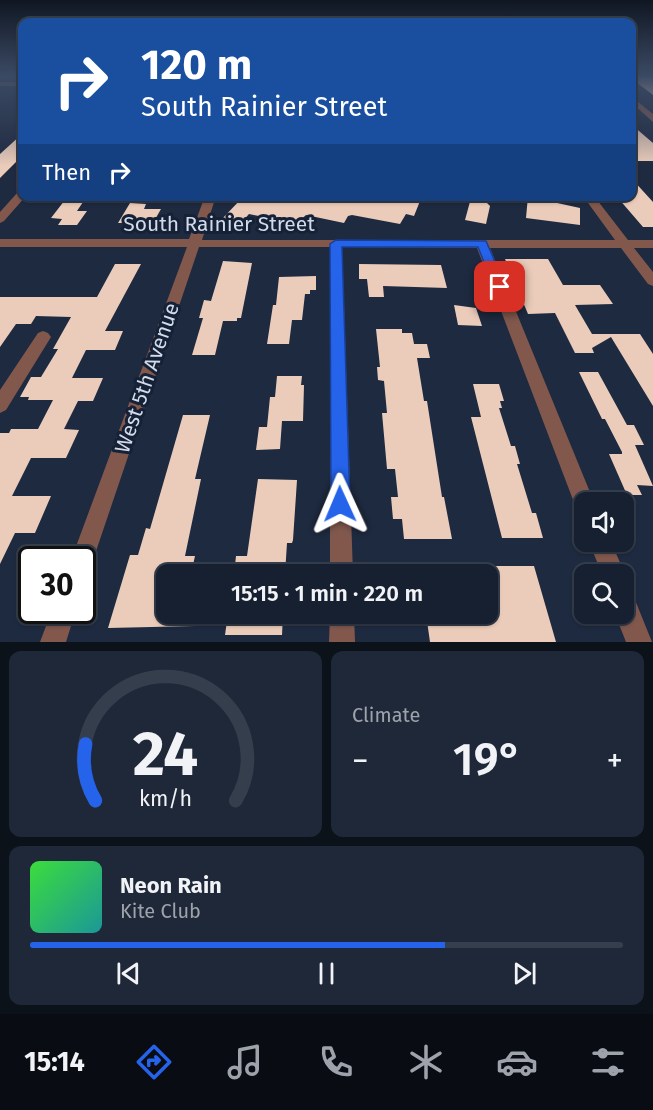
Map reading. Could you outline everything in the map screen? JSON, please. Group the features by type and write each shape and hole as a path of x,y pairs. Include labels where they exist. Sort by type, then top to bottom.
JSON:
{"street":[{"path":"639,106 653,119"},
{"path":"0,219 18,199"},
{"name":"West 5th Avenue","path":"87,546 209,201"},
{"path":"592,201 653,281"},
{"name":"South Rainier Street","path":"0,243 653,244"},
{"path":"336,244 341,564"},
{"path":"482,244 580,492"},
{"path":"0,405 43,337"},
{"path":"53,642 59,624"},
{"path":"342,624 342,642"},
{"path":"632,624 639,642"}],"building":[{"path":"636,128 653,143 653,161 636,161"},
{"path":"18,138 18,160 0,178 0,154"},
{"path":"636,183 653,202 653,227 643,227 621,201 636,201"},
{"path":"64,201 84,201 77,211 87,211 77,225 58,225 62,219 51,218"},
{"path":"239,201 276,203 276,201 420,201 414,216 406,214 400,224 352,215 348,216 344,223 306,215 296,224 249,214 240,224 221,220"},
{"path":"470,201 485,201 490,206 486,224 465,220"},
{"path":"528,201 548,201 580,208 580,225 526,218"},
{"path":"130,203 146,204 144,209 161,209 153,223 118,223"},
{"path":"505,259 548,259 563,285 600,285 613,304 575,305 592,334 640,334 653,354 653,406 611,337 592,348 594,353 575,353 555,313 528,314"},
{"path":"223,261 252,263 241,318 237,318 237,321 223,321 215,355 192,355 203,318 199,318 204,300 211,301"},
{"path":"115,264 141,264 105,331 123,331 115,350 86,350 72,378 103,378 93,401 78,401 64,429 79,430 66,458 31,458 12,496 51,496 35,533 15,533 0,564 0,433 9,433 11,429 38,429 53,400 28,400 29,397 20,397 31,377 41,377 58,349 53,349 71,317 36,316 31,324 16,324 0,347 0,297 97,297"},
{"path":"359,264 441,265 447,288 383,286 384,297 369,297 367,279 359,279"},
{"path":"316,276 316,290 310,290 310,294 305,294 302,320 292,320 289,344 267,344 273,305 276,305 279,277"},
{"path":"454,305 476,308 482,326 458,325"},
{"path":"376,329 402,329 402,333 412,333 414,344 427,344 430,358 417,358 424,401 427,401 442,497 444,497 452,539 404,539 402,519 393,519 391,497 398,497 395,469 387,469 382,413 387,413 384,381 378,380 377,367 380,367"},
{"path":"579,372 598,372 627,425 634,425 644,445 635,445 653,486 637,485 642,495 626,492 609,454 622,454 622,452 605,419 602,419"},
{"path":"277,376 302,376 303,421 282,421 280,449 256,450 259,427 267,427 270,397 275,397"},
{"path":"473,384 499,384 504,401 500,401 502,408 499,408 511,446 515,446 520,464 517,464 532,513 536,513 543,538 502,538 471,417 481,417"},
{"path":"183,415 210,415 195,479 201,479 185,556 195,556 193,564 156,564 156,624 195,624 195,626 108,628 130,555 138,555 146,528 150,529"},
{"path":"258,479 297,480 293,540 292,543 287,543 286,564 235,564 236,556 247,556"},
{"path":"498,566 534,566 556,642 430,642 427,624 498,624"},
{"path":"227,624 283,624 282,635 225,635"}],"route":[{"path":"340,504 336,244 482,244 500,287"}]}
